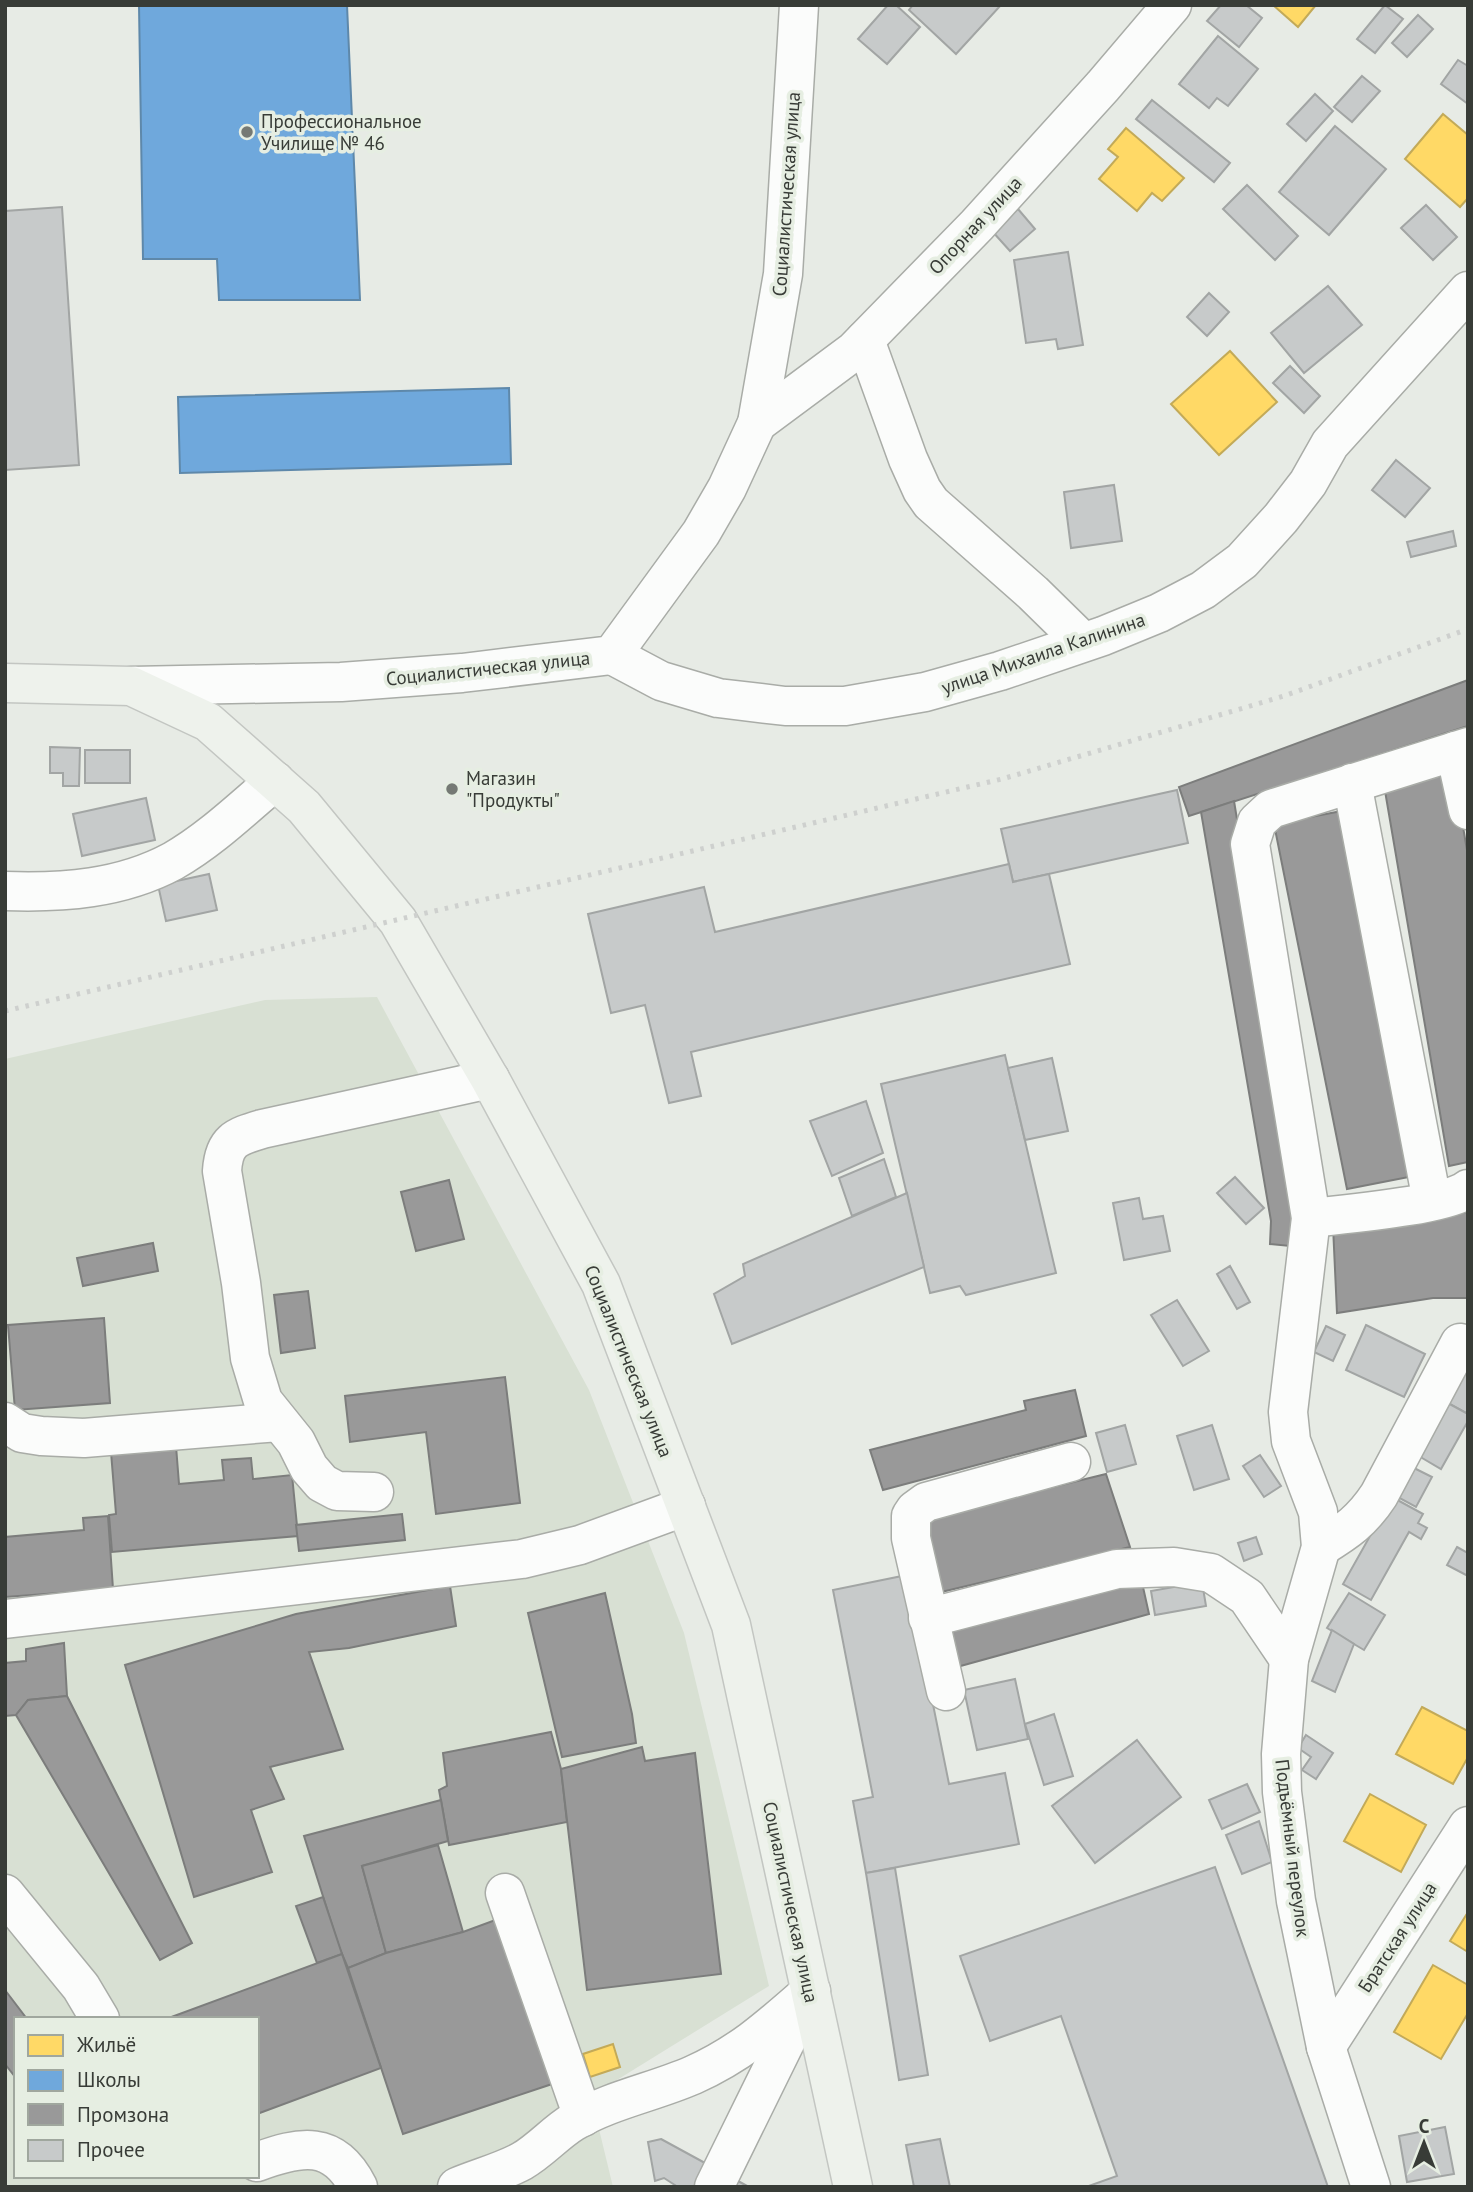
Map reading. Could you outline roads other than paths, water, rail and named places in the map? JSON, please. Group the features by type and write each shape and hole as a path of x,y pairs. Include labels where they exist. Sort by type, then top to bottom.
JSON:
{"main road":[{"name":"Социалистическая улица","path":"5,683 131,686 208,722 304,807 398,921 490,1079 601,1284 731,1625 853,2187"}],"street":[{"name":"Социалистическая улица","path":"131,686 341,682 462,673 612,655 701,533 727,488 757,423 783,274 799,5"},
{"name":"Опорная улица","path":"757,423 865,340 977,225 1172,5"},
{"name":"улица Михаила Калинина","path":"612,655 661,681 718,698 785,706 845,706 925,692 999,671 1159,613 1203,590 1242,561 1308,483 1330,444 1468,291"},
{"path":"865,340 922,491 931,503 1042,601 1083,642"},
{"path":"1462,749 1468,810"},
{"name":"Подъёмный переулок","path":"1371,2187 1326,2047 1296,1901 1282,1791 1281,1754 1289,1659 1321,1547 1318,1512 1291,1441 1289,1412 1311,1218 1251,844 1257,822 1271,809 1462,749"},
{"path":"5,891 80,889 111,885 142,875 174,860 200,843 275,781"},
{"path":"1352,783 1432,1201"},
{"path":"374,1492 337,1491 322,1483 309,1468 296,1442 263,1401 250,1358 241,1283 222,1171 223,1157 228,1146 238,1136 490,1079"},
{"path":"1311,1218 1432,1201 1462,1194 1468,1189"},
{"path":"1321,1547 1366,1516 1460,1343"},
{"path":"5,1422 22,1433 84,1438 279,1422"},
{"path":"946,1691 911,1538 911,1516 926,1502 1072,1462"},
{"path":"5,1619 522,1559 580,1545 686,1506"},
{"path":"928,1618 1117,1569 1174,1567 1211,1573 1247,1597 1289,1659"},
{"name":"Братская улица","path":"1326,2047 1468,1826"},
{"path":"505,1893 583,2118"},
{"path":"5,1894 81,1987 99,2017"},
{"path":"476,2182 520,2162 572,2123 611,2105 681,2080 728,2058 750,2044 811,1991"},
{"path":"714,2187 811,1991"},
{"path":"259,2161 298,2149 316,2150 332,2156 344,2165 358,2187"}],"railway":[{"path":"5,1011 1002,779 1284,696 1468,629"}],"place":[{"name":"Профессиональное Училище № 46","path":"247,132"},
{"name":"Магазин \"Продукты\"","path":"452,789"}]}
